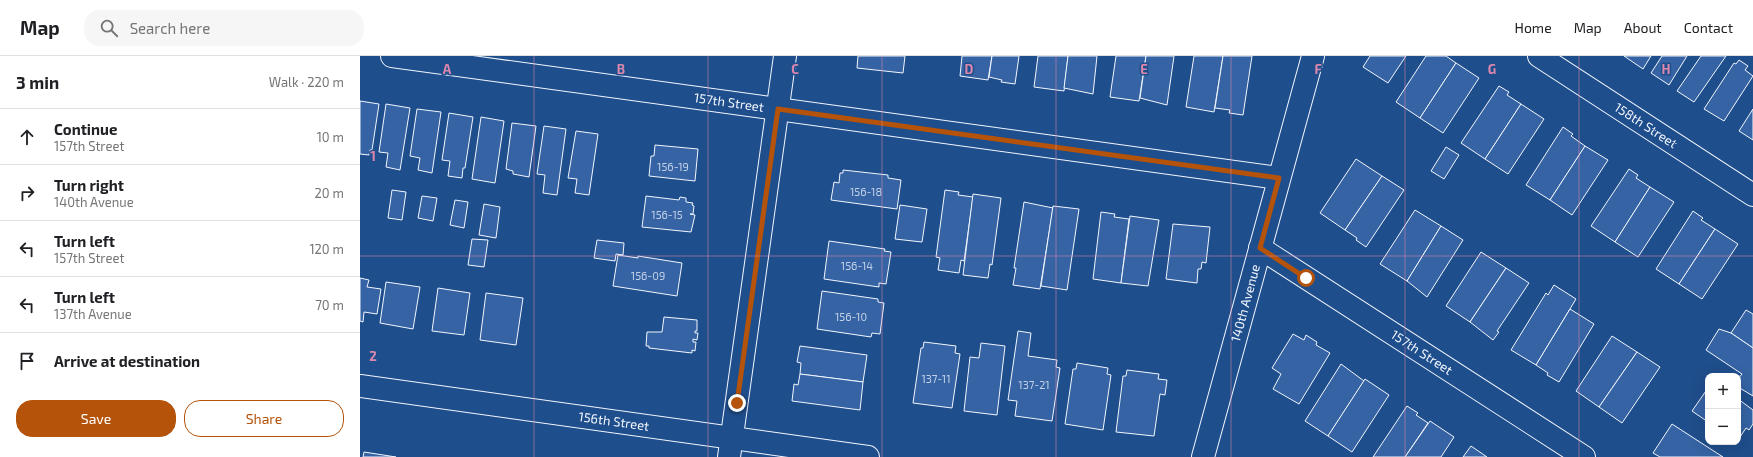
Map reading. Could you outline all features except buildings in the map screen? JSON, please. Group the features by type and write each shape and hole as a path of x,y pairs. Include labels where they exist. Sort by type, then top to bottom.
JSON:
{"street":[{"name":"157th Street","path":"392,56 1279,178"},
{"path":"731,447 785,56"},
{"name":"140th Avenue","path":"1202,457 1313,56"},
{"name":"158th Street","path":"1540,56 1753,195"},
{"name":"157th Street","path":"1260,248 1584,457"},
{"name":"156th Street","path":"360,386 731,447 868,457"}],"route":[{"path":"737,403 778,109 1279,178 1260,248 1306,278"}]}
